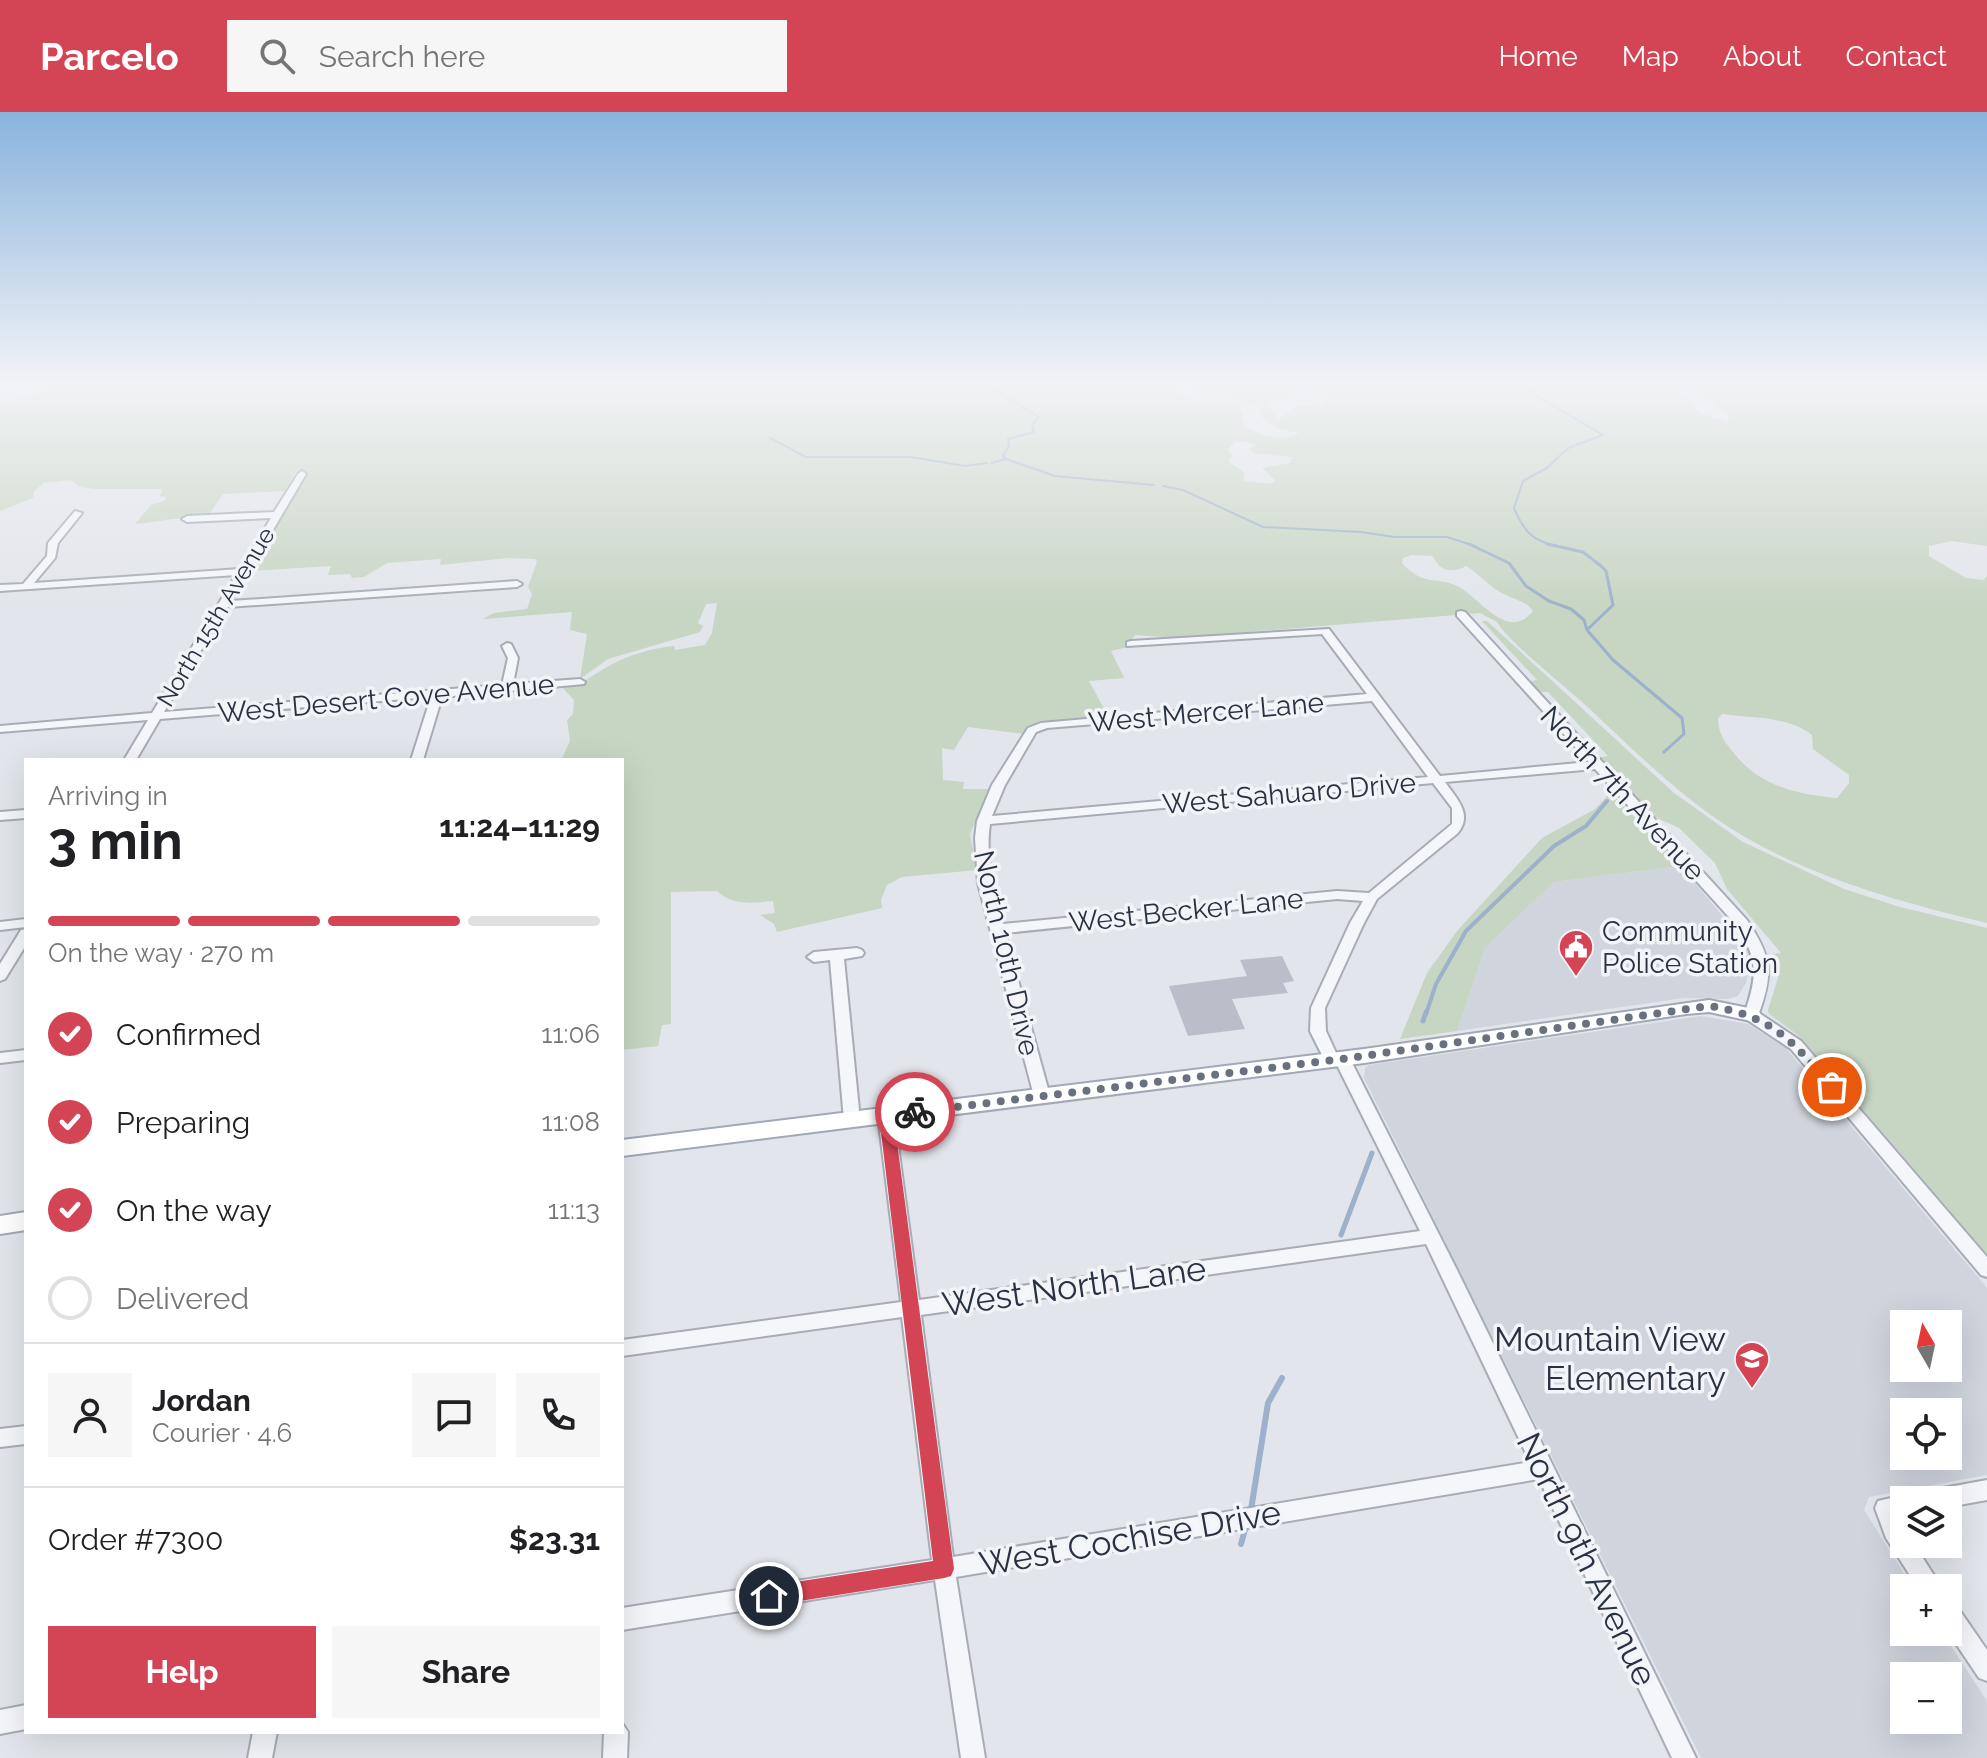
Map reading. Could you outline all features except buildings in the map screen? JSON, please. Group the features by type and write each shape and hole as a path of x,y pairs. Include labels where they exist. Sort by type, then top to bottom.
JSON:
{"main road":[{"path":"624,1148 1337,1060 1695,1007 1709,1006 1751,1015"},
{"path":"0,1225 24,1221"}],"street":[{"name":"North 15th Avenue","path":"131,758 302,474"},
{"path":"26,586 52,556 53,543 78,513"},
{"path":"187,519 277,515"},
{"path":"0,588 243,572"},
{"path":"224,604 517,584"},
{"name":"North 7th Avenue","path":"1461,614 1595,765 1612,779 1742,923 1764,962 1765,976 1751,1015"},
{"path":"1131,644 1325,631 1458,808 1458,824 1425,856 1372,897"},
{"path":"507,646 513,658 507,689"},
{"name":"West Desert Cove Avenue","path":"0,729 580,682"},
{"path":"418,758 437,695"},
{"name":"West Mercer Lane","path":"1035,727 1376,697"},
{"name":"North 10th Drive","path":"1035,727 998,786 980,829 981,862 1042,1096"},
{"name":"West Sahuaro Drive","path":"983,821 1595,765"},
{"path":"0,816 24,814"},
{"name":"West Becker Lane","path":"999,929 1337,895 1372,897"},
{"name":"North 9th Avenue","path":"1372,897 1349,937 1318,1008 1318,1031 1337,1060 1430,1237 1684,1758"},
{"path":"0,926 24,923"},
{"path":"0,976 24,936"},
{"path":"814,957 857,953"},
{"path":"837,955 852,1120"},
{"path":"1751,1015 1783,1033 1796,1045 1987,1270"},
{"path":"0,1058 24,1055"},
{"path":"886,1116 944,1569 973,1758"},
{"name":"West North Lane","path":"624,1348 1430,1237"},
{"path":"0,1438 24,1435"},
{"name":"West Cochise Drive","path":"624,1619 944,1569 1543,1469"},
{"path":"1962,1495 1987,1490"},
{"path":"1962,1633 1987,1670"},
{"path":"0,1722 24,1717"},
{"path":"260,1758 265,1734"},
{"path":"615,1758 616,1734"}],"shaded area":[{"path":"1680,866 1735,930 1747,949 1750,966 1746,983 1738,996 1727,999 1684,998 1457,1031 1485,948 1554,882"},
{"name":"Mountain View Elementary","path":"1701,1016 1748,1024 1785,1047 1987,1288 1987,1475 1928,1486 1890,1486 1890,1493 1869,1497 1864,1510 1890,1551 1890,1558 1894,1558 1904,1574 1890,1574 1890,1646 1951,1646 1962,1662 1890,1662 1890,1734 1962,1734 1962,1663 1987,1701 1987,1758 1701,1758 1364,1078 1365,1068"}],"green space":[{"path":"0,459 1230,459 1228,462 1244,472 1244,481 1272,484 1275,480 1262,468 1290,463 1292,459 1987,459 1987,546 1951,541 1929,546 1929,556 1966,578 1983,580 1987,576 1987,923 1912,904 1837,880 1732,829 1669,782 1524,651 1497,622 1480,613 1176,638 1135,635 1130,642 1132,646 1111,651 1124,678 1089,681 1108,716 1033,724 1023,734 968,727 954,750 942,748 943,780 964,782 963,789 989,789 970,834 977,870 902,877 887,885 881,900 882,908 777,932 774,924 760,915 775,913 773,901 736,901 717,891 671,892 671,1024 662,1025 658,1046 624,1050 624,758 562,758 570,741 567,720 573,714 574,700 561,686 581,682 614,663 648,651 705,645 712,633 717,603 706,604 698,623 703,626 700,632 608,659 580,679 587,634 570,630 572,612 483,619 494,613 527,609 532,594 528,587 537,562 535,559 508,558 440,565 441,559 387,563 364,577 352,578 350,574 328,575 331,566 251,571 307,472 295,473 285,491 223,494 206,519 181,518 135,524 151,505 164,501 167,497 160,496 162,489 94,489 80,487 71,480 44,483 34,491 33,498 0,511","holes":["1433,556 1446,570 1466,566 1494,588 1533,611 1523,620 1504,620 1459,587 1418,576 1402,563 1403,558","1722,714 1757,717 1803,729 1812,735 1813,749 1849,775 1849,783 1837,798 1809,795 1771,783 1738,758 1724,740 1718,719"]},
{"path":"1482,621 1487,621 1674,793 1743,842 1844,889 1900,907 1987,928 1987,1254 1799,1036 1769,1014 1778,978 1774,954 1781,953 1727,889 1715,863 1679,828 1653,816 1598,758 1608,756 1548,692 1534,692 1525,682 1537,680"},
{"path":"1611,792 1680,866 1554,882 1485,948 1457,1031 1400,1039 1427,973 1457,931 1542,838 1595,809"}],"waterway":[{"path":"922,459 965,466 987,463"},
{"path":"992,463 1005,459"},
{"path":"1006,459 1055,476 1154,485"},
{"path":"1557,459 1523,481 1514,508 1525,529 1535,538 1557,546"},
{"path":"1163,486 1183,490 1263,527 1361,532 1394,537 1447,537 1469,544"},
{"path":"1469,544 1475,546"},
{"path":"1469,544 1509,563 1526,586 1549,601 1571,609 1584,620 1587,630 1613,660 1682,718 1684,734 1664,752"},
{"path":"1547,544 1583,552 1606,571 1613,605 1588,629"},
{"path":"1426,1014 1436,984 1466,931 1554,846 1586,826 1607,801"},
{"path":"1423,1021 1426,1012"},
{"path":"1341,1235 1372,1153"},
{"path":"1251,1510 1268,1403 1282,1378"},
{"path":"1241,1544 1246,1526"}],"way so far":[{"path":"915,1112 1342,1059 1709,1006 1751,1015 1783,1033 1832,1087"}],"place":[{"name":"Community Police Station","path":"1576,978"},
{"name":"Mountain View Elementary","path":"1752,1390"}],"route":[{"path":"769,1596 944,1569 886,1116 915,1112"}]}
